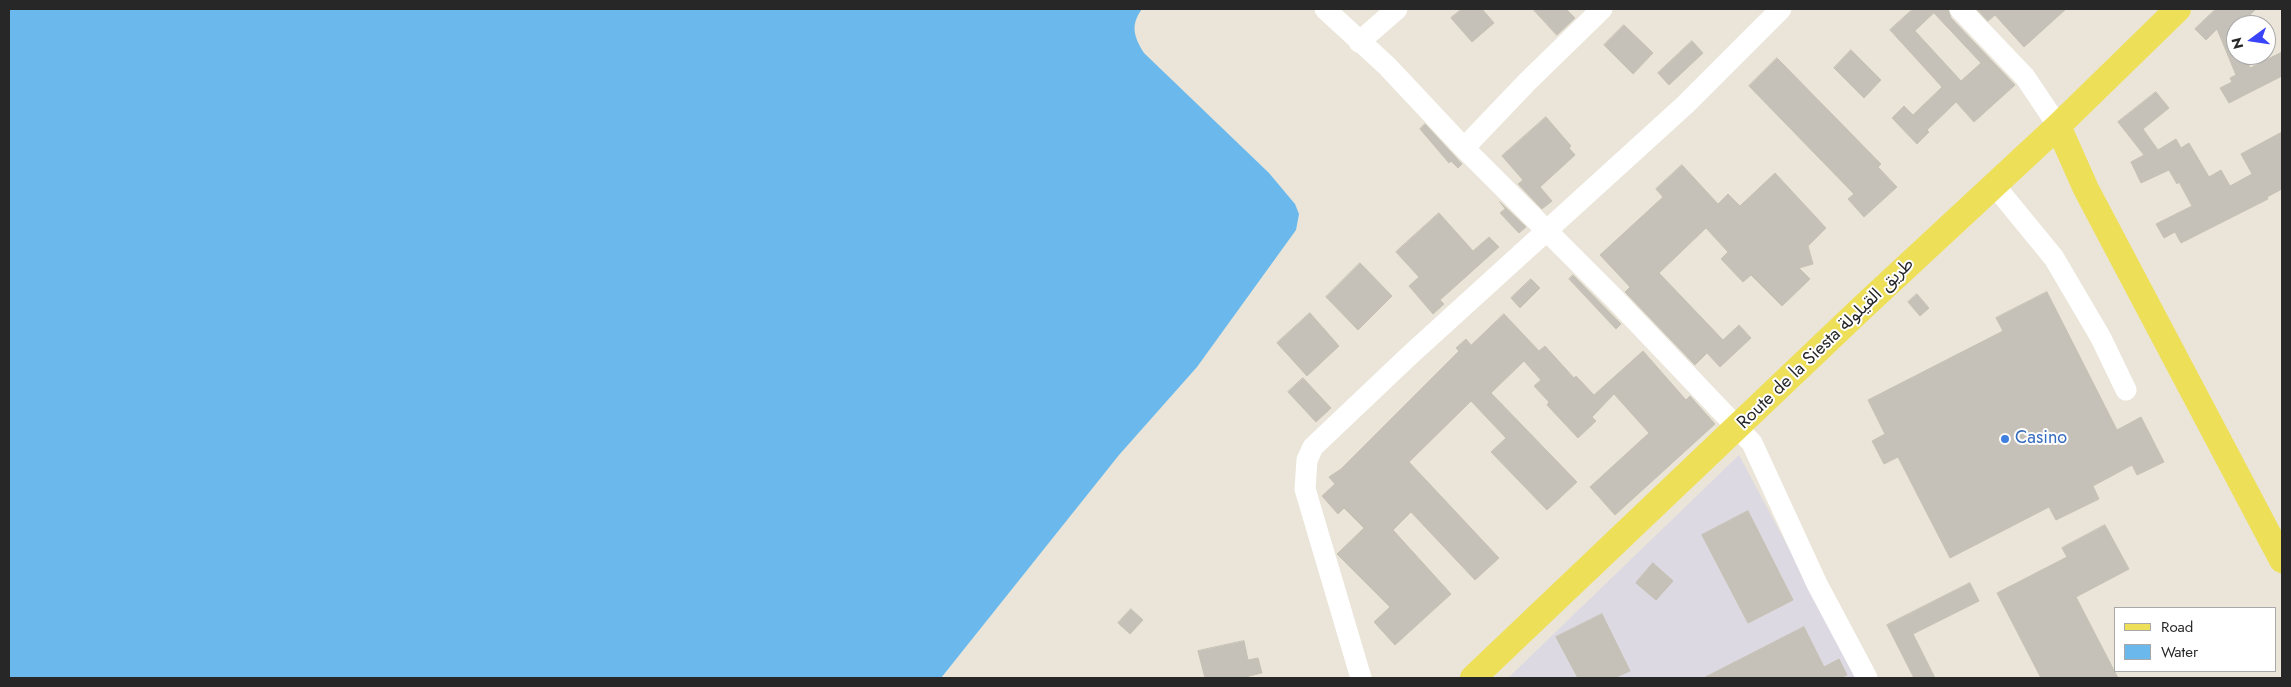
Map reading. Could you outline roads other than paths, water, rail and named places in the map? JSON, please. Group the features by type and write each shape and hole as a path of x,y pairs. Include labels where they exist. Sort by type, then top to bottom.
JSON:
{"main road":[{"name":"Route de la Siesta طريق القيلولة","path":"1473,678 1862,308 1995,186 2178,9"},
{"path":"2058,126 2086,188 2282,560"}],"street":[{"path":"1325,9 1387,66 1464,148 1549,231 1739,427 1752,443 1817,584 1867,678"},
{"path":"1359,42 1397,9"},
{"path":"1464,148 1528,81 1602,9"},
{"path":"1361,678 1306,489 1307,460 1313,447 1686,104 1781,9"},
{"path":"1960,9 2025,77 2058,126"},
{"path":"1995,186 2054,258 2101,338 2126,390"}],"water":[{"path":"9,9 1142,9 1136,20 1135,31 1144,53 1269,173 1295,204 1299,214 1296,230 1197,367 1119,455 941,678 9,678"}],"place":[{"name":"Casino","path":"2005,439"}]}
